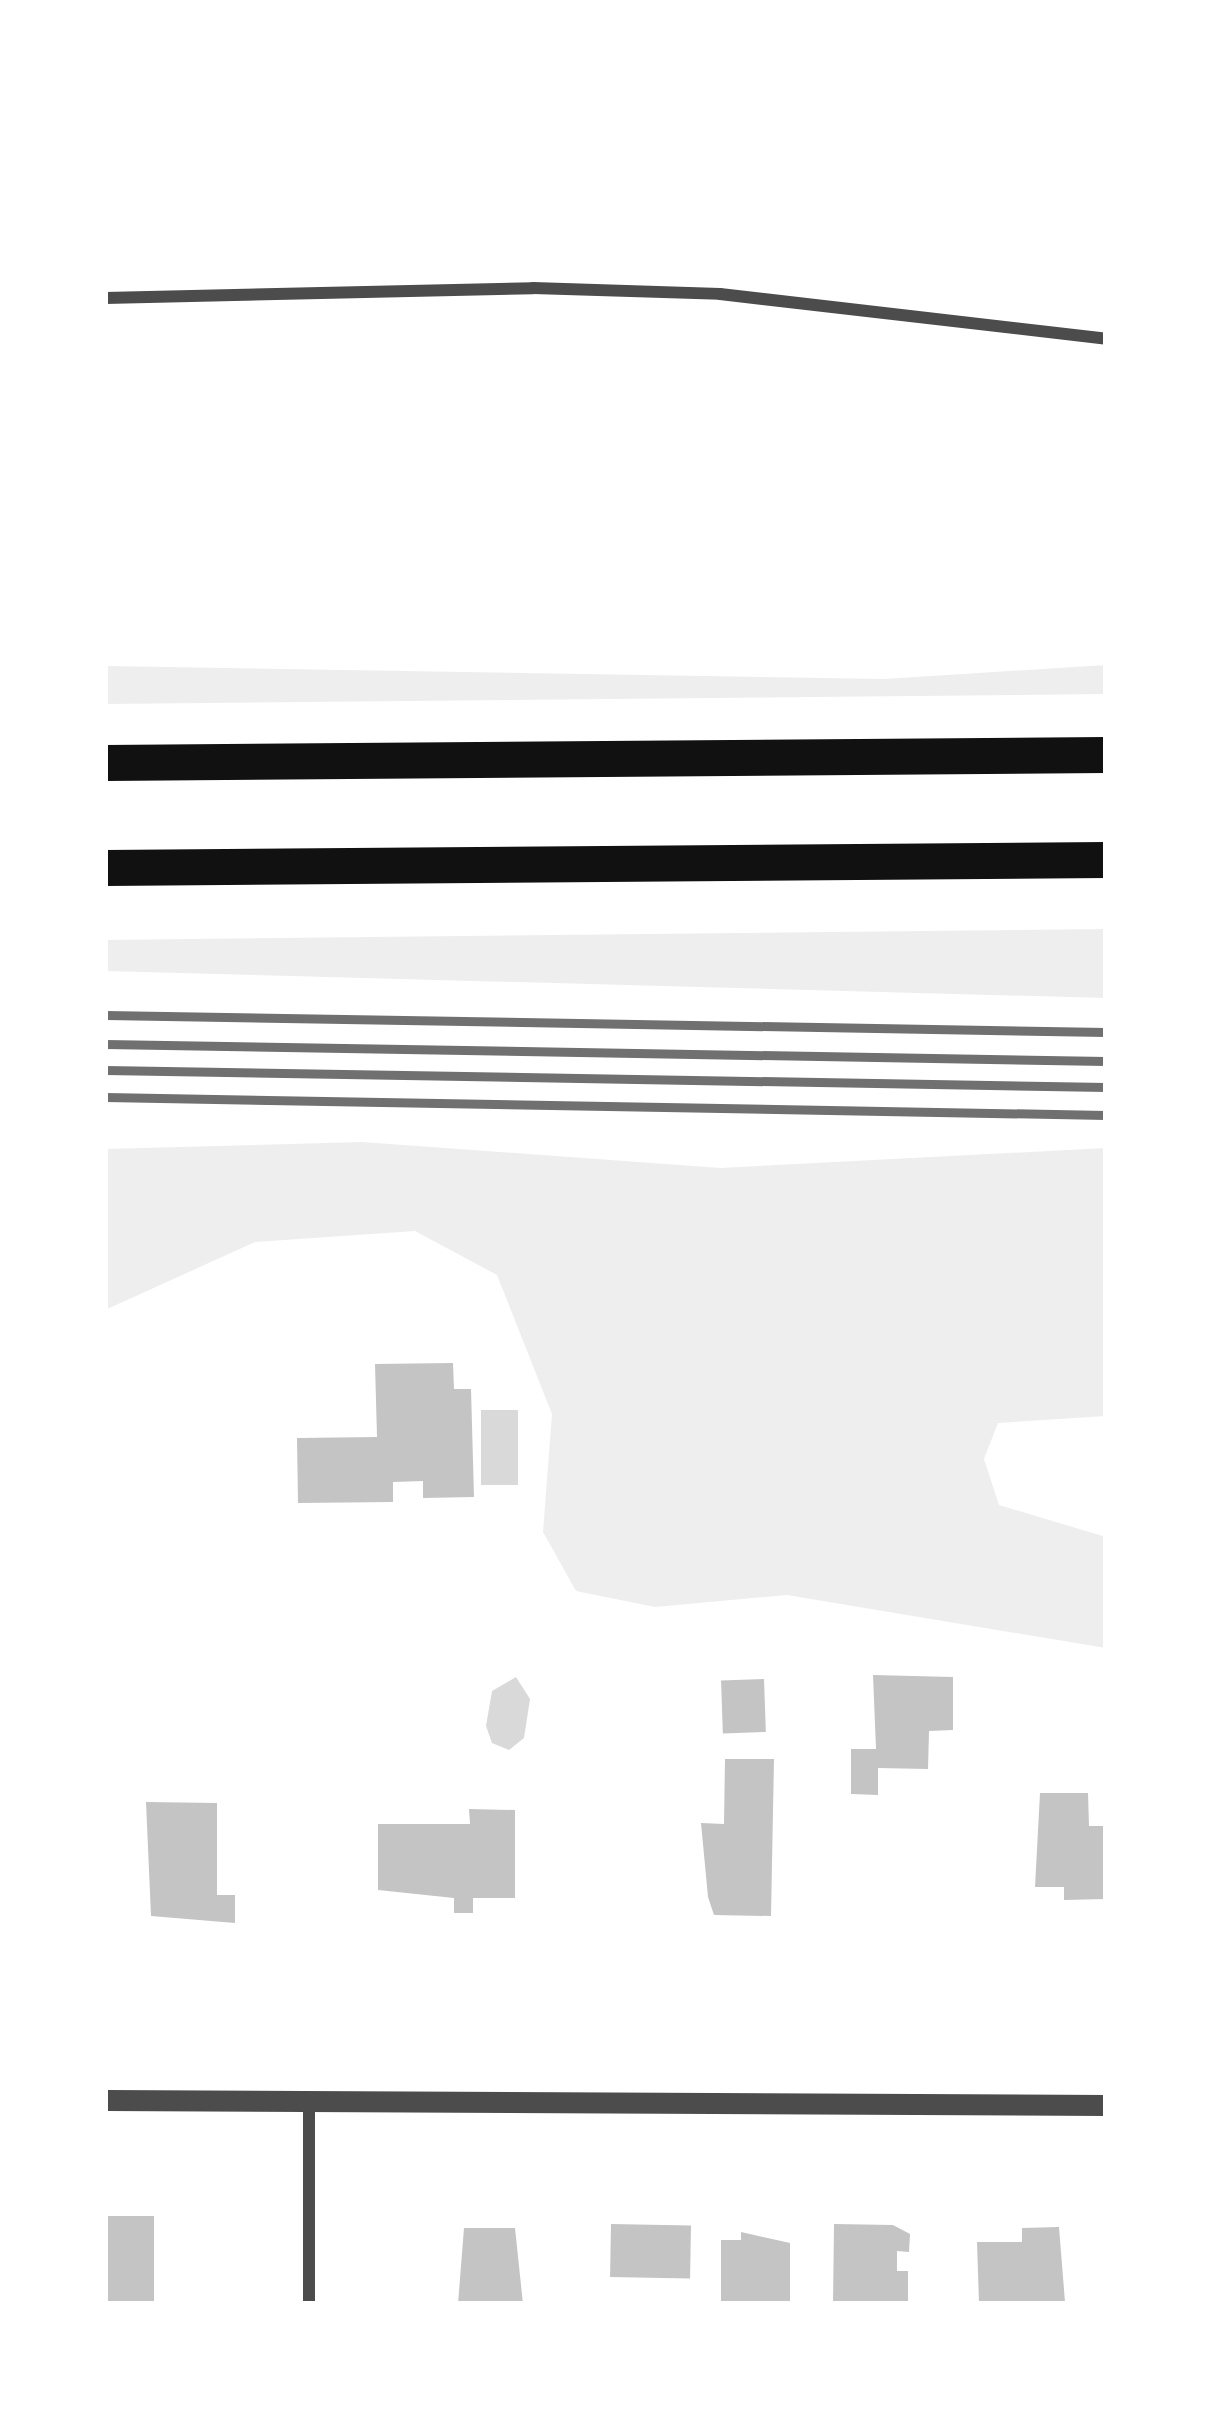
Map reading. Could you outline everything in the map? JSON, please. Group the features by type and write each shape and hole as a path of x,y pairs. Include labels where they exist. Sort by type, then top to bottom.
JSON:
{"highway":[{"path":"105,764 1106,755"},
{"path":"105,868 1106,860"}],"street":[{"path":"105,298 532,288 720,294 1106,339"},
{"path":"105,2100 1106,2105"},
{"path":"309,2102 309,2304"}],"shaded area":[{"path":"1106,665 1106,694 105,704 105,666 884,679"},
{"path":"1106,929 1106,998 105,971 105,940"},
{"path":"362,1142 721,1168 1106,1148 1106,1416 998,1423 984,1459 999,1505 1106,1537 1106,1648 787,1595 655,1607 576,1591 543,1532 552,1414 497,1275 415,1231 255,1242 105,1310 105,1149"},
{"path":"481,1410 518,1410 518,1485 481,1485"},
{"path":"516,1677 530,1699 524,1738 509,1750 492,1743 486,1726 492,1691"}],"building":[{"path":"453,1363 454,1389 471,1389 474,1497 423,1498 423,1481 393,1482 393,1502 298,1503 297,1438 377,1437 375,1364"},
{"path":"873,1675 953,1677 953,1730 929,1731 928,1769 878,1768 878,1795 851,1794 851,1749 876,1749"},
{"path":"764,1679 766,1732 723,1733 721,1681"},
{"path":"725,1759 774,1759 771,1916 714,1915 708,1897 701,1823 724,1824"},
{"path":"1040,1793 1088,1793 1089,1826 1106,1826 1106,1899 1064,1900 1064,1887 1035,1887"},
{"path":"146,1802 217,1803 217,1895 235,1895 235,1923 151,1916"},
{"path":"469,1809 515,1810 515,1898 473,1898 473,1913 454,1913 454,1898 378,1890 378,1824 470,1824"},
{"path":"105,2216 154,2216 154,2304 105,2304"},
{"path":"611,2224 691,2225 690,2278 610,2277"},
{"path":"834,2224 893,2225 910,2234 909,2252 897,2251 897,2271 908,2271 908,2304 833,2304"},
{"path":"1059,2227 1065,2302 979,2304 977,2242 1022,2242 1022,2228"},
{"path":"464,2228 515,2228 523,2304 458,2304"},
{"path":"741,2232 790,2243 790,2304 721,2304 721,2240 741,2240"}],"railway":[{"path":"105,1015 1106,1032"},
{"path":"105,1044 1106,1061"},
{"path":"105,1070 1106,1087"},
{"path":"105,1097 1106,1115"}]}
